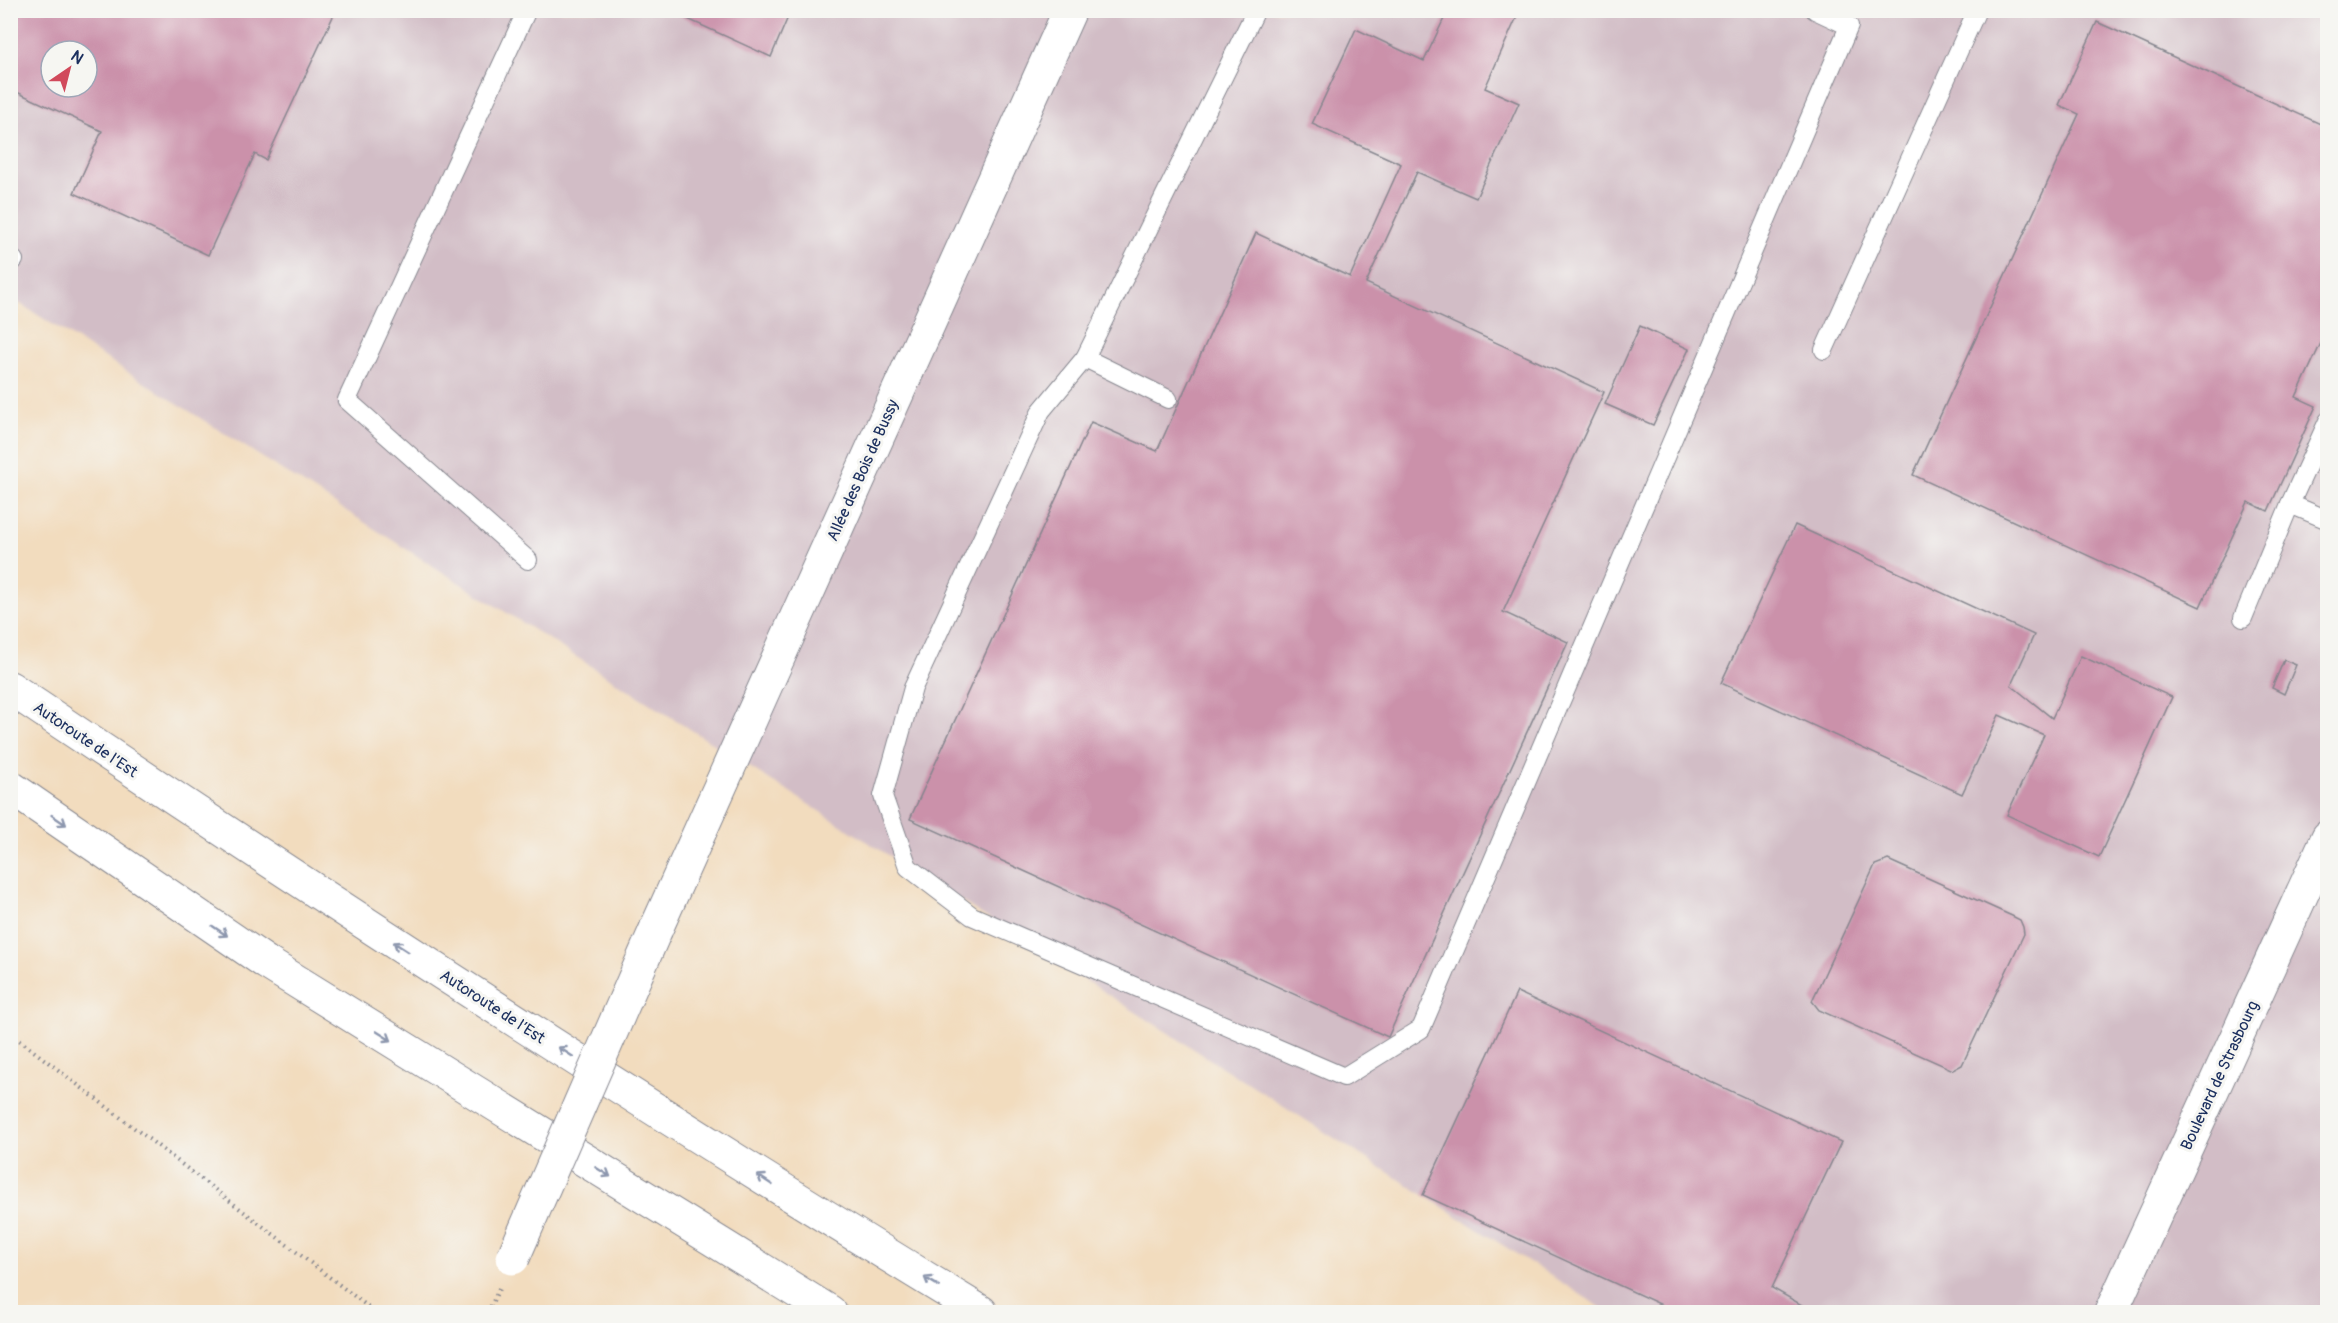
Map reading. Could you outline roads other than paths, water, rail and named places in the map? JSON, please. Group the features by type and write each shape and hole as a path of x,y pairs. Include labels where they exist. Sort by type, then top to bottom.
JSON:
{"main road":[{"name":"Allée des Bois de Bussy","path":"513,1258 656,929 1070,10"},
{"name":"Autoroute de l’Est","path":"10,688 314,892 783,1191 981,1312"},
{"path":"10,787 267,963 830,1312"},
{"name":"Boulevard de Strasbourg","path":"2111,1312 2328,837"}],"lane":[{"path":"527,10 346,400 528,560"},
{"path":"1256,10 1085,358 1041,411 913,688 884,795 908,867 972,916 1344,1077 1421,1029 1853,18 1815,10"},
{"path":"1824,350 1977,10"},
{"path":"1085,358 1167,399"},
{"path":"2243,618 2290,504 2328,421"},
{"path":"2290,504 2328,520"}]}
